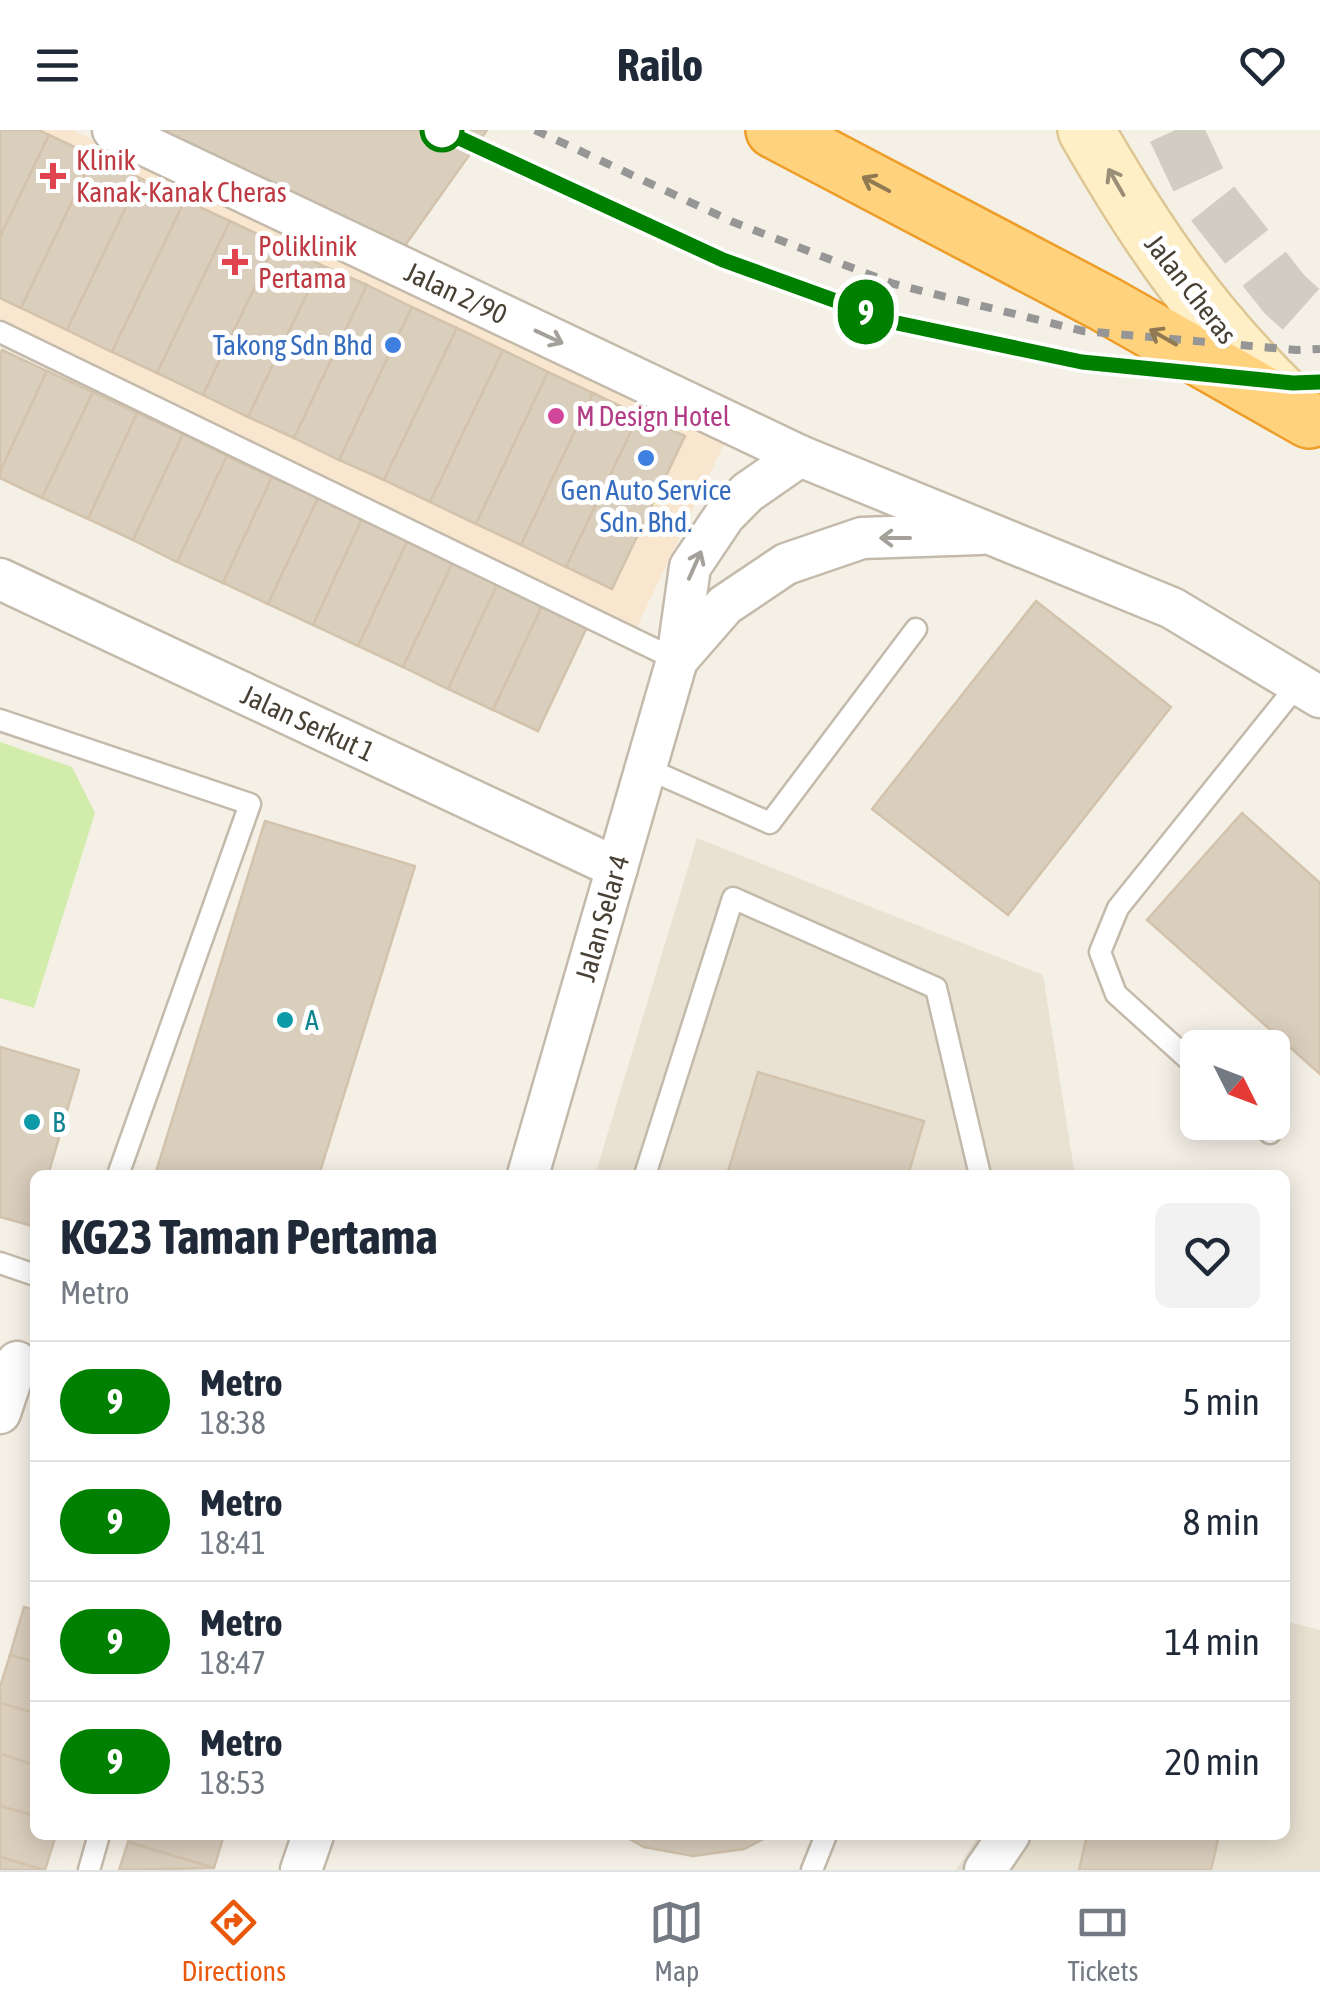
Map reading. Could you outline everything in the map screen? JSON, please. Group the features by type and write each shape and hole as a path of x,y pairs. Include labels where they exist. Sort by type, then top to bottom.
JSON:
{"highway":[{"path":"774,130 1105,304 1314,425"}],"main road":[{"name":"Jalan Cheras","path":"1086,130 1134,214 1185,288 1243,357 1314,425"}],"street":[{"name":"Jalan 2/90","path":"113,130 800,456 1172,608 1309,690"},
{"name":"Jalan Selar 4","path":"529,1170 677,660 690,568 736,503 800,456"},
{"name":"Jalan Selar 4","path":"677,660 725,604 786,564 862,538 992,533"},
{"name":"Jalan Serkut 1","path":"0,578 616,868"},
{"path":"0,1413 17,1362"},
{"path":"301,1870 311,1840"},
{"path":"986,1870 1007,1840"}],"lane":[{"path":"0,332 677,660"},
{"path":"646,768 770,823 916,629"},
{"path":"1180,1052 1116,994 1100,952 1118,908 1309,690"},
{"path":"0,720 250,804 120,1170"},
{"path":"648,1170 734,898 936,988 979,1170"},
{"path":"0,1263 30,1273"},
{"path":"88,1870 97,1840"},
{"path":"812,1870 824,1840"}],"shaded area":[{"path":"0,130 72,130 725,442 637,627 0,318"},
{"path":"697,838 1043,975 1074,1170 597,1170"},
{"path":"1290,1622 1320,1630 1320,1870 956,1870 976,1840 1290,1840"}],"green space":[{"path":"0,742 72,767 95,813 34,1008 0,998"}],"building":[{"path":"0,130 39,130 49,135 0,237"},
{"path":"156,130 487,130 404,247"},
{"path":"49,135 94,156 21,308 0,298 0,237"},
{"path":"94,156 140,178 67,330 21,308"},
{"path":"140,178 185,200 112,352 67,330"},
{"path":"185,200 230,221 157,373 112,352"},
{"path":"230,221 276,243 203,395 157,373"},
{"path":"276,243 321,265 248,417 203,395"},
{"path":"321,265 367,285 294,438 248,417"},
{"path":"367,285 412,307 339,460 294,438"},
{"path":"412,307 457,328 384,480 339,460"},
{"path":"457,328 503,350 430,502 384,480"},
{"path":"2,350 47,371 0,472 0,355"},
{"path":"503,350 548,372 476,524 430,502"},
{"path":"47,371 93,392 42,498 0,478 0,472"},
{"path":"548,372 593,393 521,545 476,524"},
{"path":"93,392 137,413 88,519 42,498"},
{"path":"593,393 639,415 566,567 521,545"},
{"path":"137,413 183,434 133,540 88,519"},
{"path":"639,415 685,436 612,589 566,567"},
{"path":"183,434 227,456 177,562 133,540"},
{"path":"227,456 272,477 223,583 177,562"},
{"path":"272,477 318,498 268,604 223,583"},
{"path":"318,498 362,519 313,625 268,604"},
{"path":"362,519 408,540 358,646 313,625"},
{"path":"408,540 453,562 403,667 358,646"},
{"path":"453,562 498,583 448,689 403,667"},
{"path":"498,583 543,604 493,710 448,689"},
{"path":"1036,601 1171,707 1008,915 872,809"},
{"path":"543,604 588,625 538,731 493,710"},
{"path":"1242,813 1320,883 1320,1074 1290,1047 1290,1030 1271,1030 1147,920"},
{"name":"A","path":"265,821 415,866 321,1170 157,1170"},
{"name":"B","path":"0,1047 79,1070 49,1170 30,1170 30,1225 0,1217"},
{"path":"758,1072 924,1121 909,1170 729,1170"},
{"path":"24,1607 30,1609 30,1661 10,1655"},
{"path":"10,1655 30,1661 30,1712 0,1703 0,1687"},
{"path":"0,1703 30,1712 30,1763 0,1754"},
{"path":"0,1754 30,1763 30,1815 0,1806"},
{"path":"0,1806 30,1815 30,1840 54,1840 45,1870 0,1857"},
{"path":"129,1840 222,1840 214,1868"},
{"path":"631,1840 761,1840 744,1849 693,1856 644,1847"},
{"path":"1086,1840 1218,1840 1211,1870 1079,1870"},
{"path":"128,1842 214,1868 119,1870"},
{"path":"0,1857 44,1870 0,1870"}],"tunnel":[{"path":"1175,130 1205,194 1285,295 1320,326"}],"railway":[{"path":"442,130 723,260 897,323 1082,362 1293,383 1320,382"},
{"path":"535,130 733,222 894,284 1083,331 1320,349"}],"metro line":[{"name":"9","path":"442,130 723,260 897,323 1082,362 1293,383 1320,382"}],"place":[{"name":"Klinik Kanak-Kanak Cheras","path":"53,176"},
{"name":"Poliklinik Pertama","path":"235,262"},
{"name":"Takong Sdn Bhd","path":"393,345"},
{"name":"M Design Hotel","path":"556,416"},
{"name":"Gen Auto Service Sdn. Bhd.","path":"646,458"},
{"name":"A","path":"285,1020"},
{"name":"B","path":"32,1122"}]}
